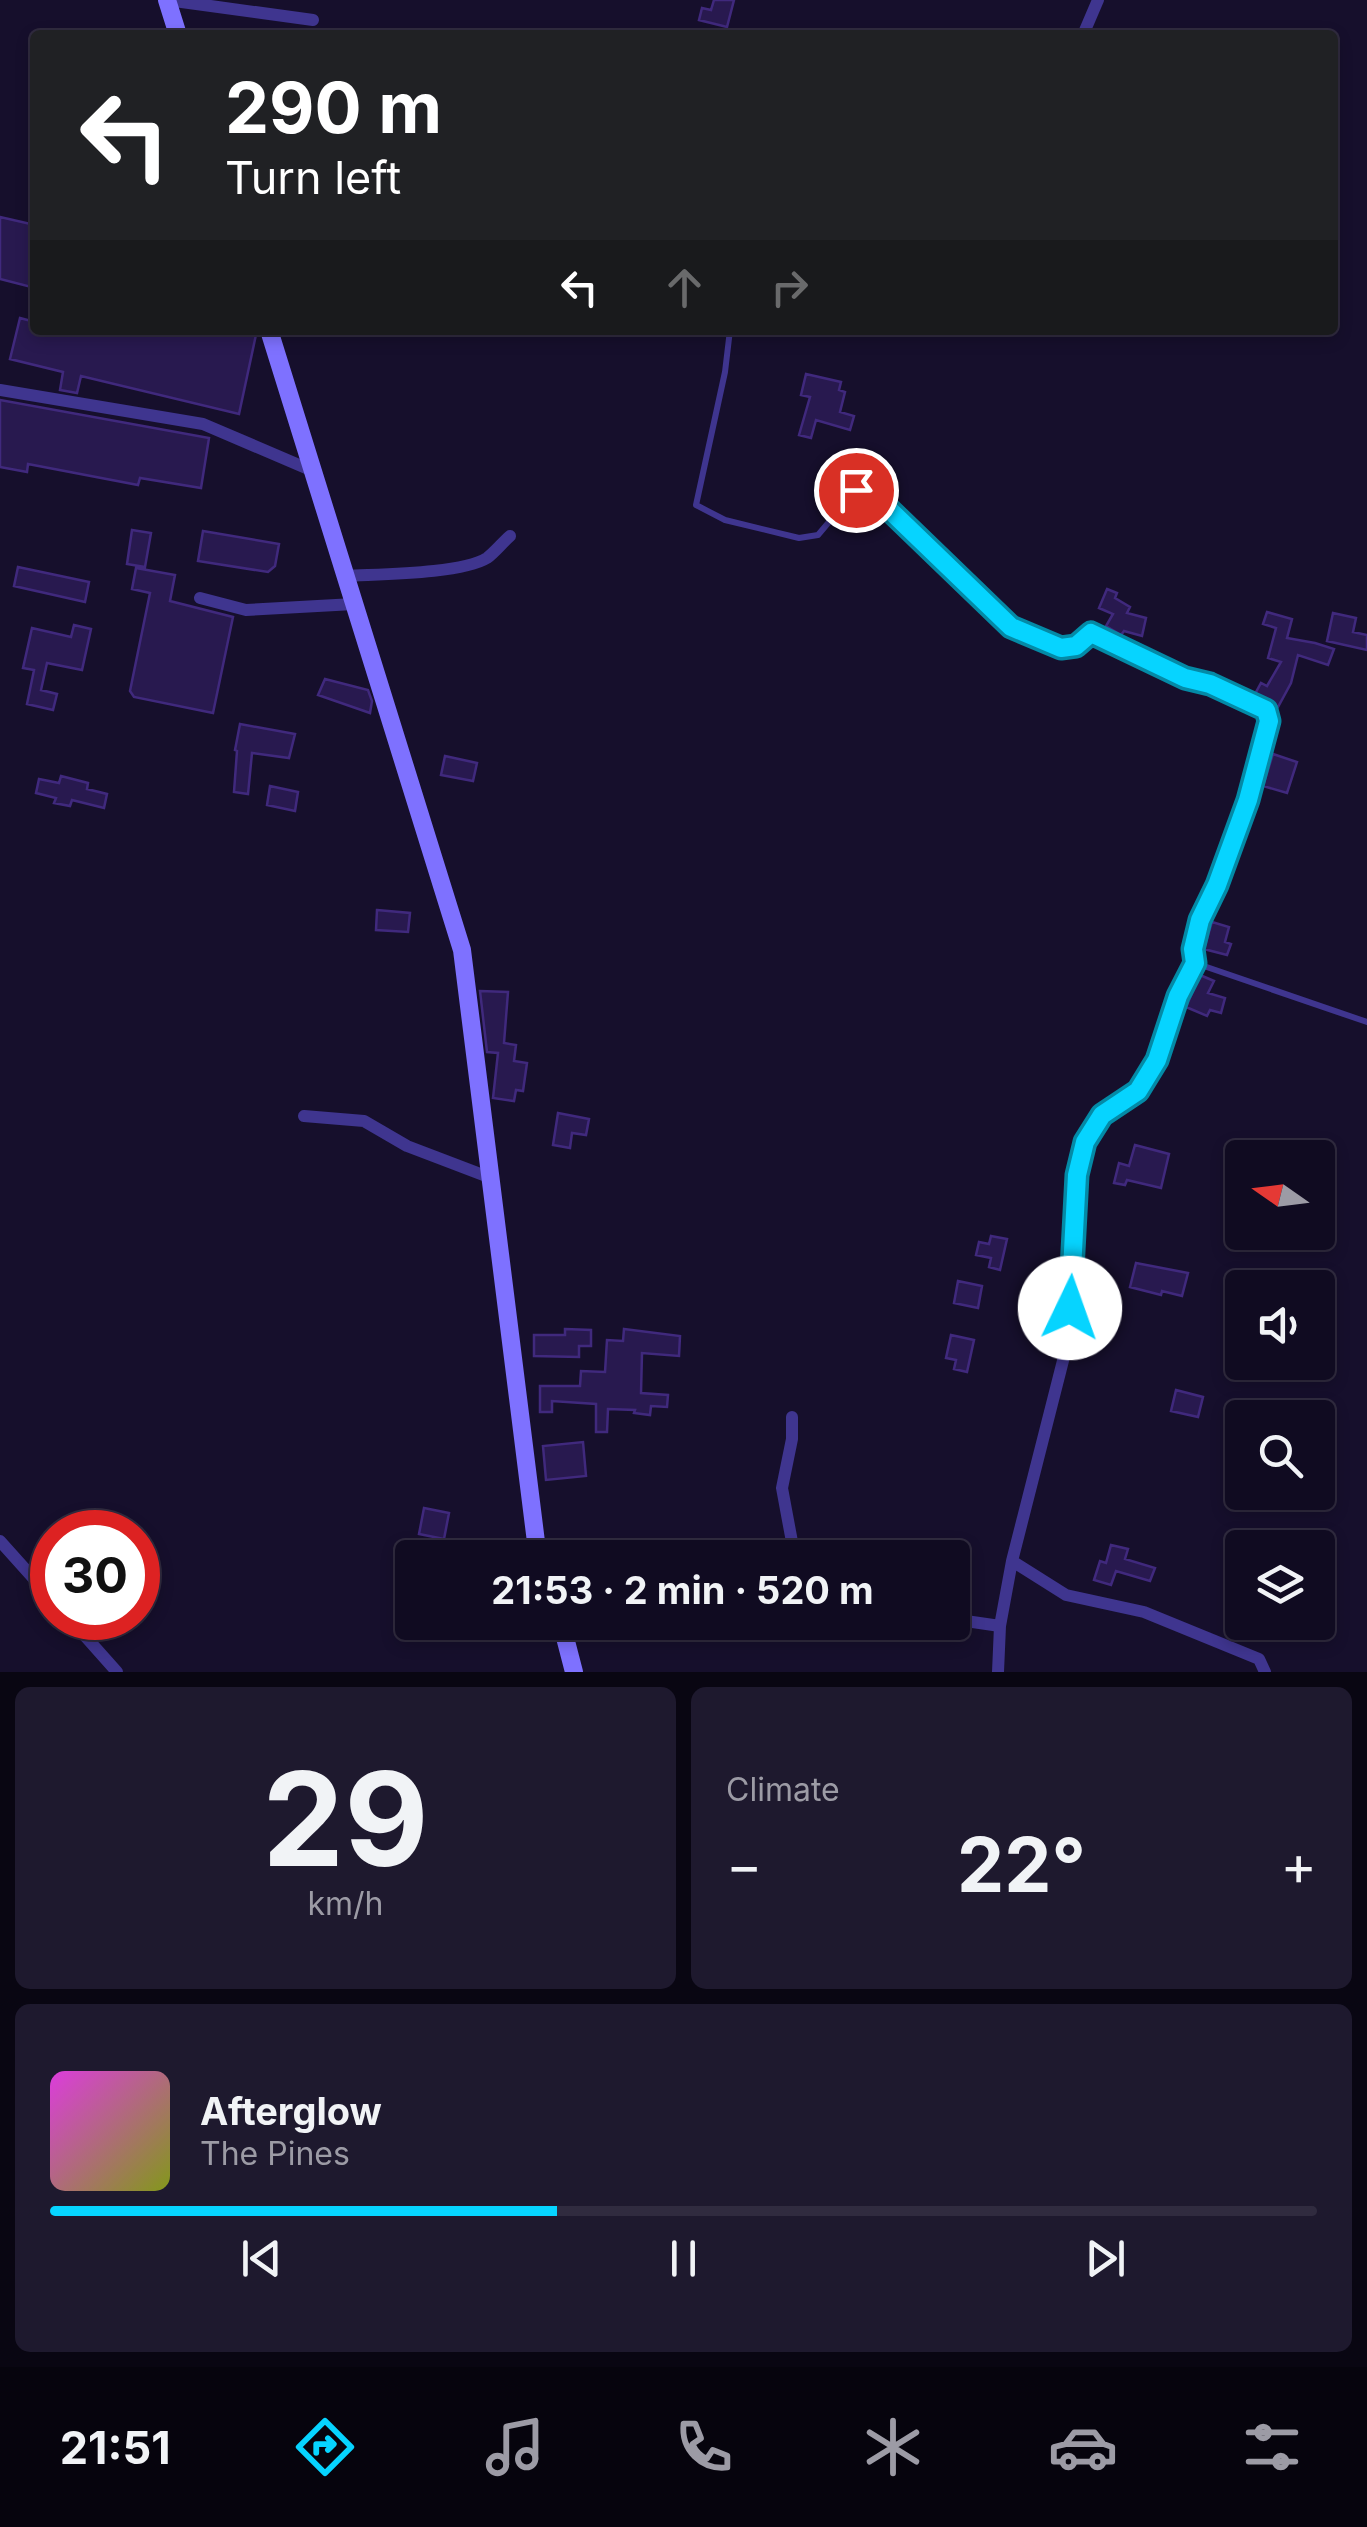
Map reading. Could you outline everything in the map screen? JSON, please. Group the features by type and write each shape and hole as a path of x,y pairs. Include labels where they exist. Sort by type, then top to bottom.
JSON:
{"main road":[{"path":"167,0 176,30"},
{"path":"271,335 462,950 536,1540"},
{"path":"565,1640 574,1672"}],"street":[{"path":"167,0 313,20"},
{"path":"1085,30 1098,0"},
{"path":"0,390 203,424 313,471"},
{"path":"346,576 437,570 479,561 510,536"},
{"path":"200,598 246,610 354,604"},
{"path":"998,1672 1000,1626 1012,1561 1068,1341 1077,1175 1085,1142 1102,1115 1138,1091 1157,1060 1178,996 1195,963"},
{"path":"304,1116 364,1120 408,1146 491,1178"},
{"path":"792,1417 792,1439 782,1488 792,1540"},
{"path":"0,1541 30,1575"},
{"path":"1012,1561 1066,1595 1144,1612 1259,1659 1265,1672"},
{"path":"970,1622 1000,1626"},
{"path":"89,1640 118,1672"}],"lane":[{"path":"730,335 726,372 696,505 725,520 800,538 818,534 856,490 871,492 1011,627 1061,648 1076,646 1091,633 1185,678 1210,684 1266,710 1269,721 1248,800 1200,920 1193,949 1195,963 1367,1022"}],"building":[{"path":"714,0 734,0 727,27 699,20 702,8 711,10"},
{"path":"0,217 30,224 30,287 0,279"},
{"path":"20,318 30,321 30,335 256,335 239,414 81,376 77,393 60,390 63,372 10,359"},
{"path":"806,374 841,382 839,390 845,392 840,412 854,416 850,430 816,420 811,438 799,435 810,397 801,395"},
{"path":"0,400 209,438 201,488 140,478 138,485 28,464 27,472 0,467"},
{"path":"132,530 151,533 145,567 127,564"},
{"path":"203,531 279,544 275,566 268,572 198,561"},
{"path":"18,567 89,582 85,602 14,586"},
{"path":"136,568 175,575 170,601 233,617 213,713 134,697 130,691 150,593 132,589"},
{"path":"1107,589 1117,593 1115,598 1130,607 1127,613 1146,618 1142,636 1124,631 1121,635 1106,626 1113,614 1099,608"},
{"path":"1267,612 1292,619 1287,638 1334,649 1328,665 1298,655 1291,683 1278,707 1255,694 1261,683 1267,686 1281,662 1268,658 1276,628 1263,624"},
{"path":"1333,613 1356,618 1353,632 1367,635 1367,650 1327,641"},
{"path":"74,625 91,629 82,670 47,663 41,690 57,694 53,710 27,704 34,670 23,668 32,628 71,637"},
{"path":"325,679 368,690 372,701 370,713 318,695"},
{"path":"240,724 295,734 289,758 252,753 248,794 234,792"},
{"path":"1273,754 1297,762 1287,793 1263,786"},
{"path":"445,756 477,763 473,781 441,775"},
{"path":"61,776 88,783 87,789 107,794 104,808 72,800 70,806 54,803 56,798 36,793 39,779 59,783"},
{"path":"270,786 298,792 295,811 267,805"},
{"path":"377,910 410,913 408,932 376,930"},
{"path":"1212,922 1229,927 1225,942 1231,944 1227,955 1204,949"},
{"path":"1200,975 1214,981 1208,993 1225,998 1221,1013 1210,1010 1207,1016 1186,1007"},
{"path":"480,991 508,992 504,1043 516,1045 514,1061 527,1063 523,1091 516,1090 514,1101 493,1098 498,1053 487,1052"},
{"path":"558,1113 589,1119 586,1135 572,1133 570,1148 553,1145"},
{"path":"1135,1145 1169,1154 1161,1188 1127,1180 1125,1185 1114,1183 1119,1163 1129,1166"},
{"path":"991,1236 1007,1239 1000,1270 989,1267 991,1258 976,1255 979,1242 989,1244"},
{"path":"1136,1263 1188,1273 1182,1296 1130,1287"},
{"path":"958,1281 982,1286 978,1308 954,1303"},
{"path":"565,1329 591,1330 591,1346 579,1346 579,1357 534,1356 534,1335 565,1335"},
{"path":"624,1329 680,1336 679,1356 642,1353 641,1393 668,1395 667,1407 651,1406 650,1415 608,1409 607,1432 596,1432 596,1404 552,1401 552,1412 540,1412 540,1386 580,1386 581,1371 605,1372 607,1340 623,1341"},
{"path":"951,1335 974,1340 967,1372 954,1369 956,1360 946,1358"},
{"path":"1176,1390 1203,1397 1198,1417 1171,1411"},
{"path":"583,1442 586,1476 546,1480 543,1446"},
{"path":"424,1508 449,1513 444,1539 419,1534"},
{"path":"1111,1545 1128,1549 1125,1559 1155,1568 1150,1581 1116,1571 1111,1585 1094,1580 1100,1561 1106,1563"}],"route":[{"path":"856,490 871,492 1011,627 1061,648 1076,646 1091,633 1185,678 1244,698 1266,710 1269,721 1248,800 1200,920 1193,949 1195,963 1178,996 1157,1060 1138,1091 1102,1115 1085,1142 1077,1175 1070,1308"}]}
